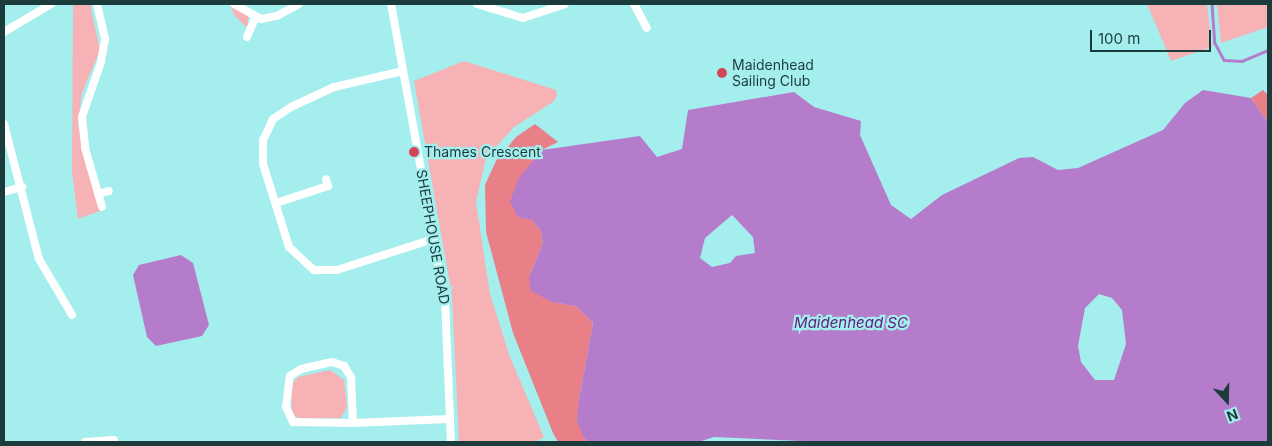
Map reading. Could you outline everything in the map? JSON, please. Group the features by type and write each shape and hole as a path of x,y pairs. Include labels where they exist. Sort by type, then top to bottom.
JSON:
{"street":[{"path":"4,32 51,4"},
{"path":"97,4 105,39 82,117 86,148 102,207"},
{"path":"234,4 255,18 277,16 299,4"},
{"name":"SHEEPHOUSE ROAD","path":"391,4 445,300 451,442"},
{"path":"477,4 523,18 565,4"},
{"path":"634,4 647,28"},
{"path":"247,37 255,18"},
{"path":"403,71 334,87 290,107 273,119 263,140 263,164 289,247 314,270 336,270 433,239"},
{"path":"4,124 22,187 39,259 72,315"},
{"path":"276,202 330,183"},
{"path":"4,192 22,187"},
{"path":"98,194 109,191"},
{"path":"352,423 351,377 344,366 332,362 301,369 290,376 286,412 293,422 352,423 449,419"},
{"path":"86,442 114,440"}],"shaded area":[{"path":"73,4 90,4 100,50 82,93 78,123 84,159 100,211 78,219 72,172"},
{"path":"230,4 248,15 248,25 245,26 234,15"},
{"path":"1147,4 1207,4 1212,47 1171,61"},
{"path":"1217,4 1268,4 1268,27 1221,43"},
{"path":"464,61 556,90 557,96 553,102 514,127 486,158 476,202 490,294 510,357 544,437 535,442 459,442 452,295 414,81"},
{"path":"1263,90 1268,95 1268,123 1251,98"},
{"path":"535,124 558,142 542,150 532,220 541,231 543,243 529,277 552,302 576,306 593,323 579,399 584,438 589,442 558,442 553,433 513,333 486,232 485,185 496,161 516,137"},
{"path":"330,370 344,380 347,407 341,418 299,419 292,413 291,386 298,377"}],"water":[{"name":"Maidenhead SC","path":"1203,90 1251,98 1268,123 1268,442 824,442 714,437 698,442 589,442 584,438 577,422 579,399 593,323 576,306 552,302 531,291 529,277 543,243 541,231 532,220 518,217 510,202 518,179 542,150 640,136 657,157 682,149 688,110 794,92 814,107 861,121 860,135 891,205 911,219 942,195 1019,158 1033,157 1058,170 1078,168 1163,130 1185,103","holes":["732,215 753,237 755,253 736,256 730,263 712,267 700,258 705,238","1099,294 1112,298 1122,310 1126,344 1114,380 1095,380 1081,362 1078,346 1085,308"]},
{"path":"181,255 193,263 209,325 202,336 156,346 147,337 133,275 139,265"}],"waterway":[{"path":"1212,4 1215,43 1224,60 1242,61 1268,50"}],"place":[{"name":"Maidenhead Sailing Club","path":"722,73"},
{"name":"Thames Crescent","path":"414,152"}]}
